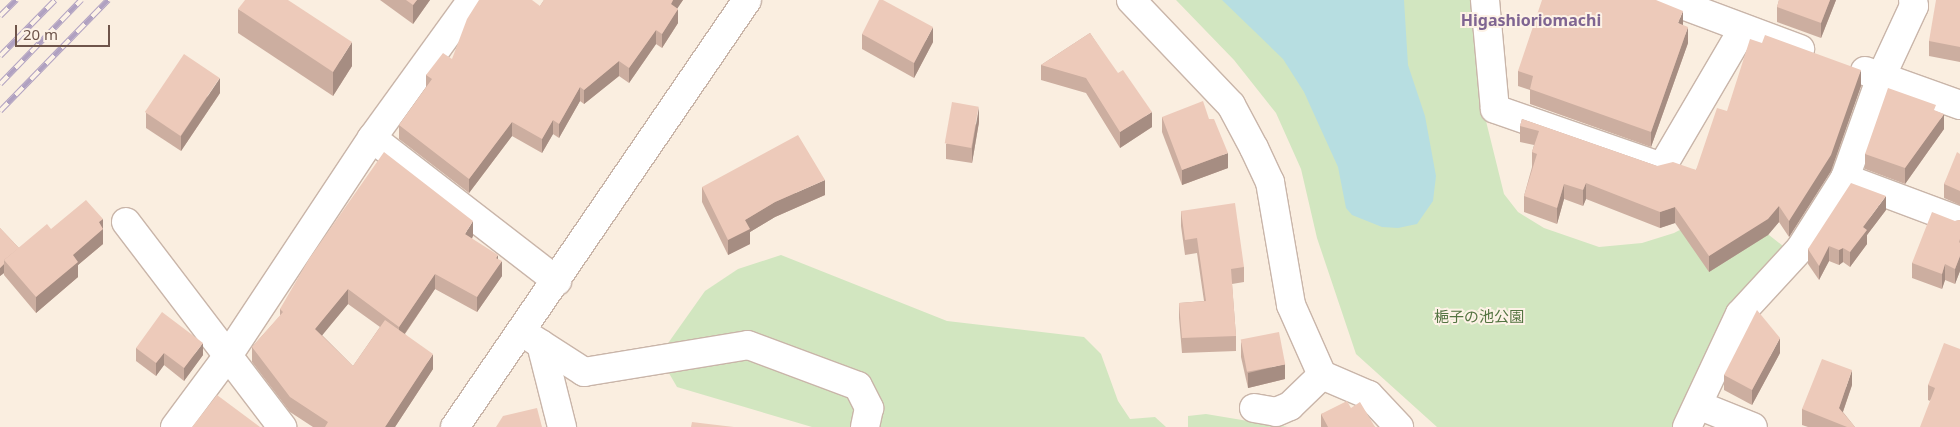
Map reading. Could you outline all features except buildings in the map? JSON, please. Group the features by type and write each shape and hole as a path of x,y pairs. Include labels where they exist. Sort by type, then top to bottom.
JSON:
{"street":[{"path":"175,427 227,357 372,138 472,0"},
{"path":"456,427 532,338 557,281 747,0"},
{"path":"1132,0 1231,106 1254,148 1270,182 1291,305 1322,375 1369,395 1399,427"},
{"path":"1485,0 1495,109 1662,167 1743,29"},
{"path":"1669,0 1743,29 1960,105"},
{"path":"1753,427 1693,416 1740,314 1800,249 1845,178 1881,77 1914,6 1913,0"},
{"path":"372,138 557,281"},
{"path":"1845,178 1960,221"},
{"path":"126,222 282,427"},
{"path":"532,338 562,427"},
{"path":"532,338 584,372 748,346 858,386 869,408 865,427"},
{"path":"1254,408 1276,412 1290,406 1322,375"}],"green space":[{"name":"梔子の池公園","path":"1176,0 1472,0 1486,121 1504,194 1518,212 1544,228 1599,247 1642,243 1674,233 1730,204 1788,250 1680,427 1437,427 1356,354 1317,238 1301,169 1276,113 1234,60"},
{"path":"781,255 947,321 1084,337 1101,354 1118,401 1130,419 1155,417 1166,427 812,427 677,387 659,356 705,291 738,269"},
{"path":"1206,414 1288,427 1188,427 1188,416"}],"water":[{"path":"1222,0 1404,0 1408,65 1425,116 1436,176 1433,201 1417,224 1398,228 1382,227 1352,215 1346,208 1338,167 1304,92 1283,59"}],"railway":[{"path":"0,16 16,0"},
{"path":"0,56 55,0"},
{"path":"0,84 81,0"},
{"path":"0,111 108,0"}],"district":[{"name":"Higashioriomachi","path":"1531,20"}]}
